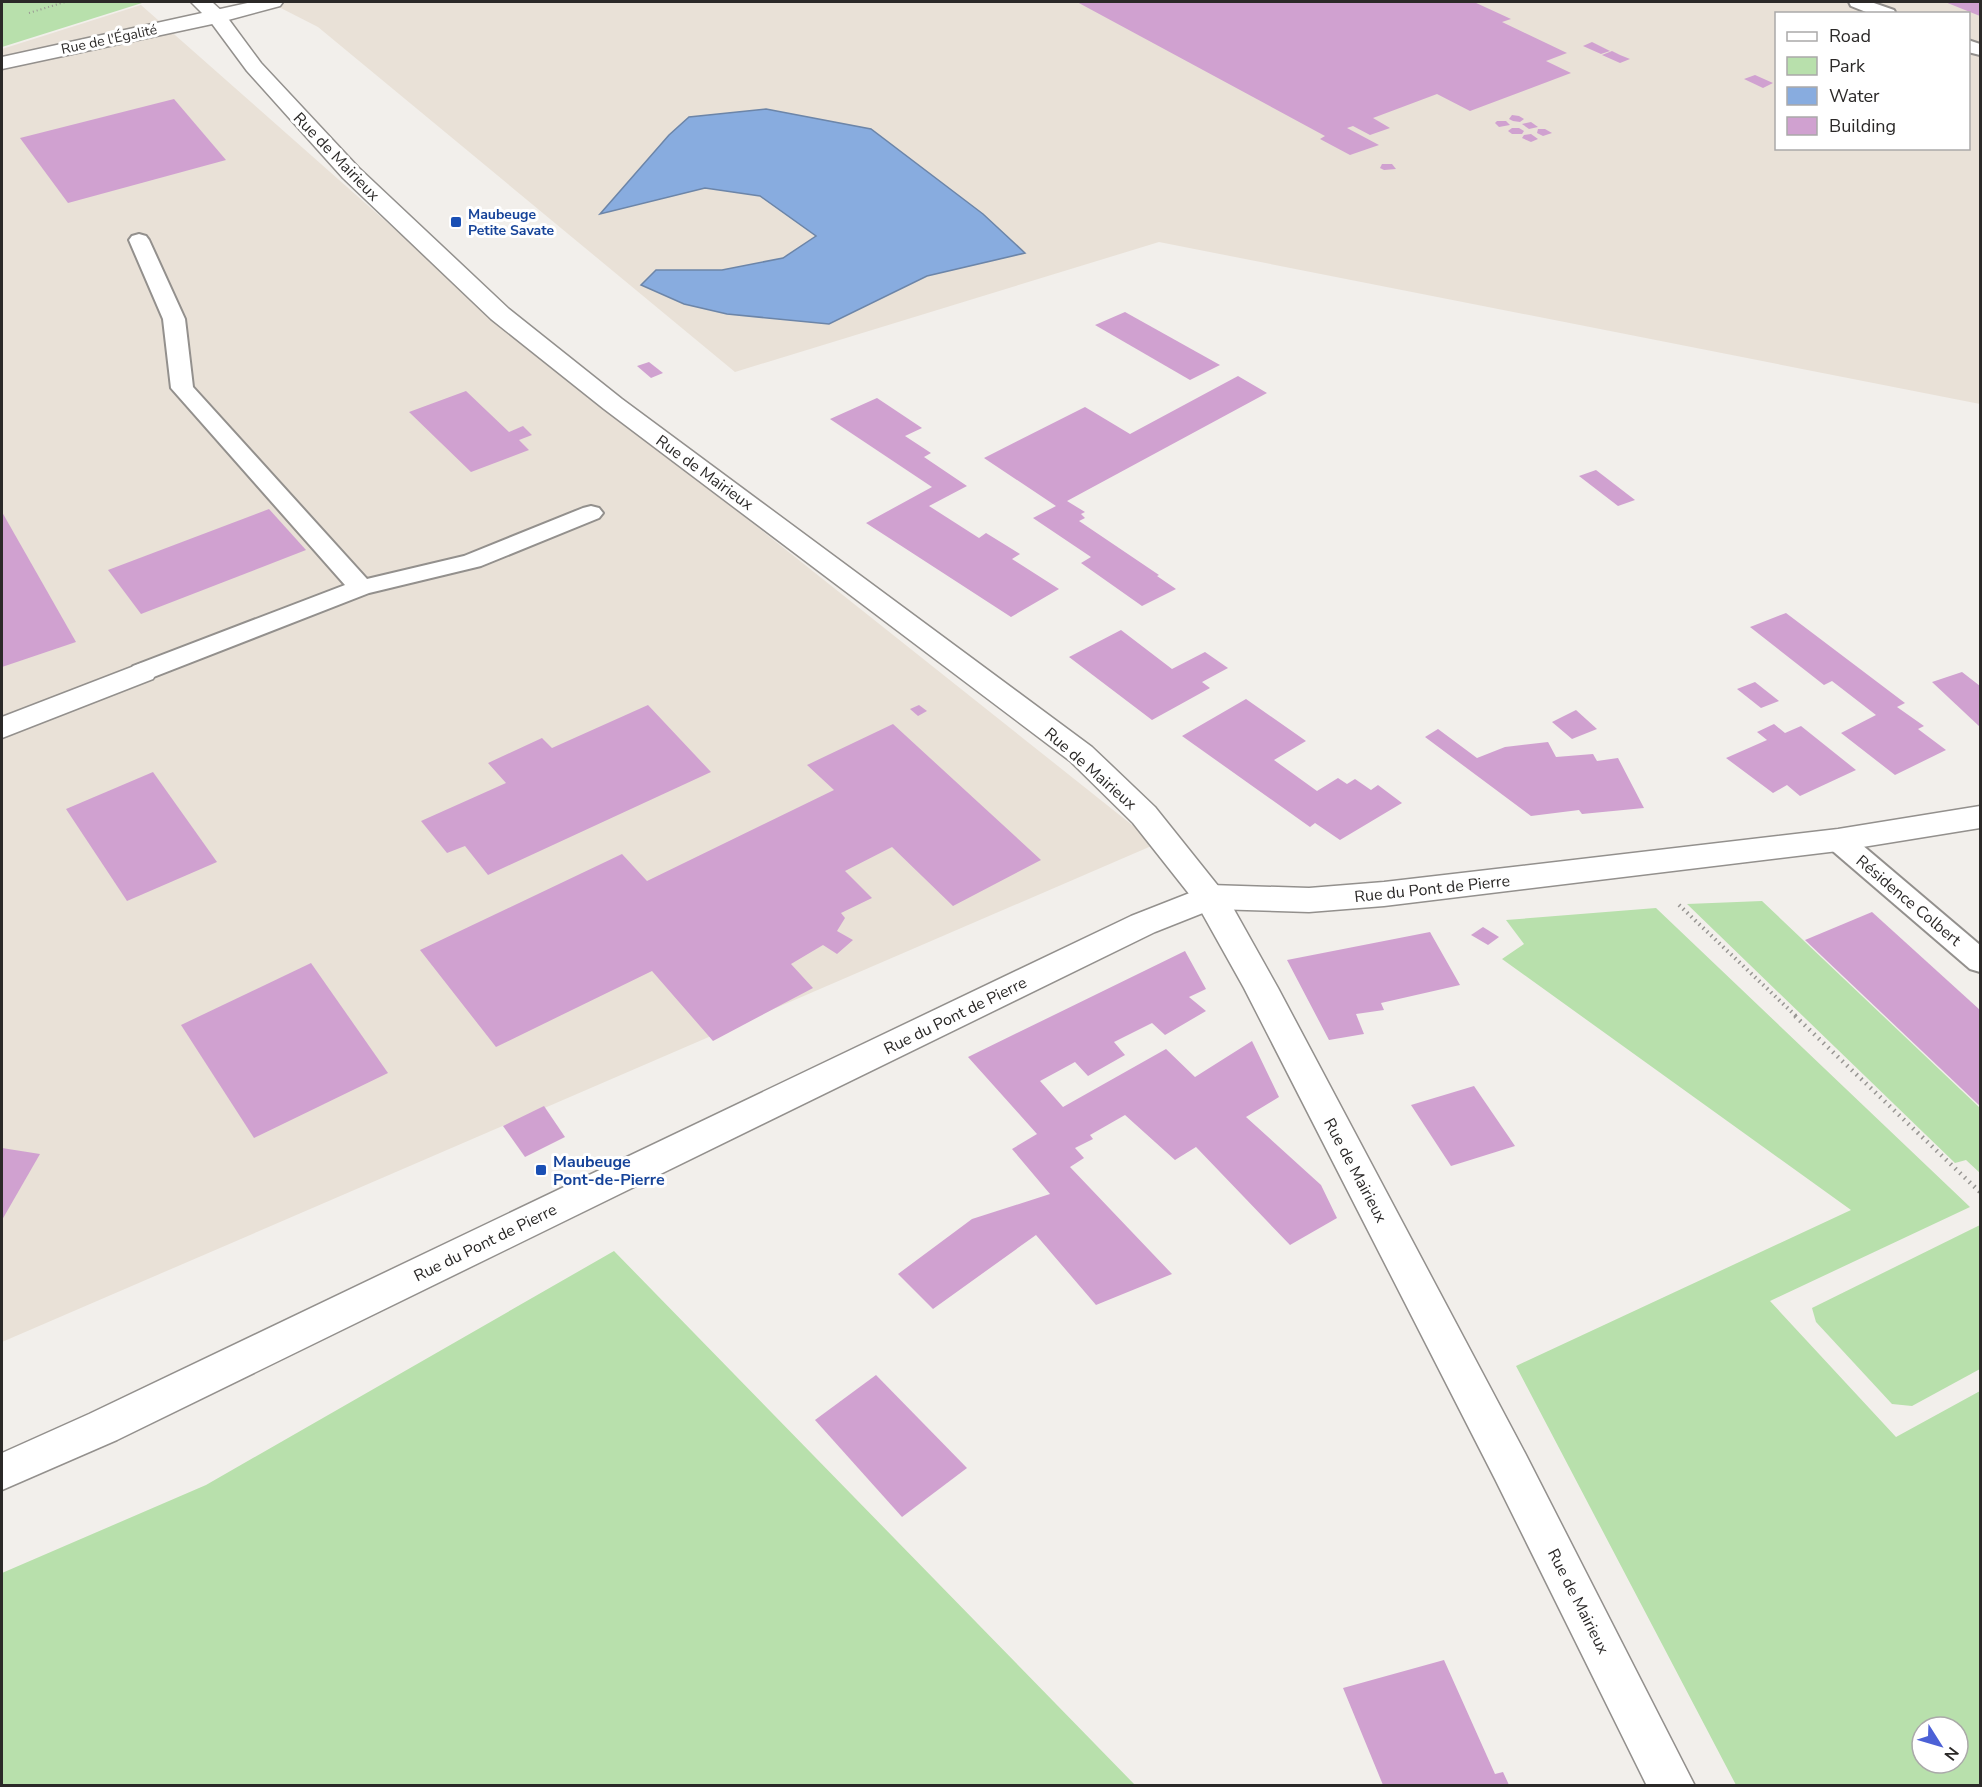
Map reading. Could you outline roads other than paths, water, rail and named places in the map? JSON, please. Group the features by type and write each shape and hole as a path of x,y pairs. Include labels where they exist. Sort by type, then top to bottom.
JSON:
{"street":[{"name":"Rue de l'Égalité","path":"2,63 209,9 273,2"},
{"name":"Rue de Mairieux","path":"209,9 254,67 351,173 500,314 613,404 865,590 1081,754 1144,815 1210,897 1261,988 1499,1445 1672,1785"},
{"path":"2,728 142,672"},
{"name":"Rue du Pont de Pierre","path":"2,1472 103,1427 1143,924 1210,897 1309,900 1336,898 1637,866 1838,840 1980,817"}],"lane":[{"path":"1857,2 1883,12"},
{"path":"139,240 174,319 182,388 361,588"},
{"path":"142,672 361,588 472,561 591,513"},
{"name":"Résidence Colbert","path":"1838,840 1980,961"}],"water":[{"path":"766,109 871,129 983,214 1025,253 927,276 829,324 727,314 684,304 641,285 656,270 722,270 783,258 816,236 760,196 705,188 600,214 669,135 689,117"}],"place":[{"name":"Maubeuge Petite Savate","path":"456,222"},
{"name":"Maubeuge Pont-de-Pierre","path":"541,1170"}]}
